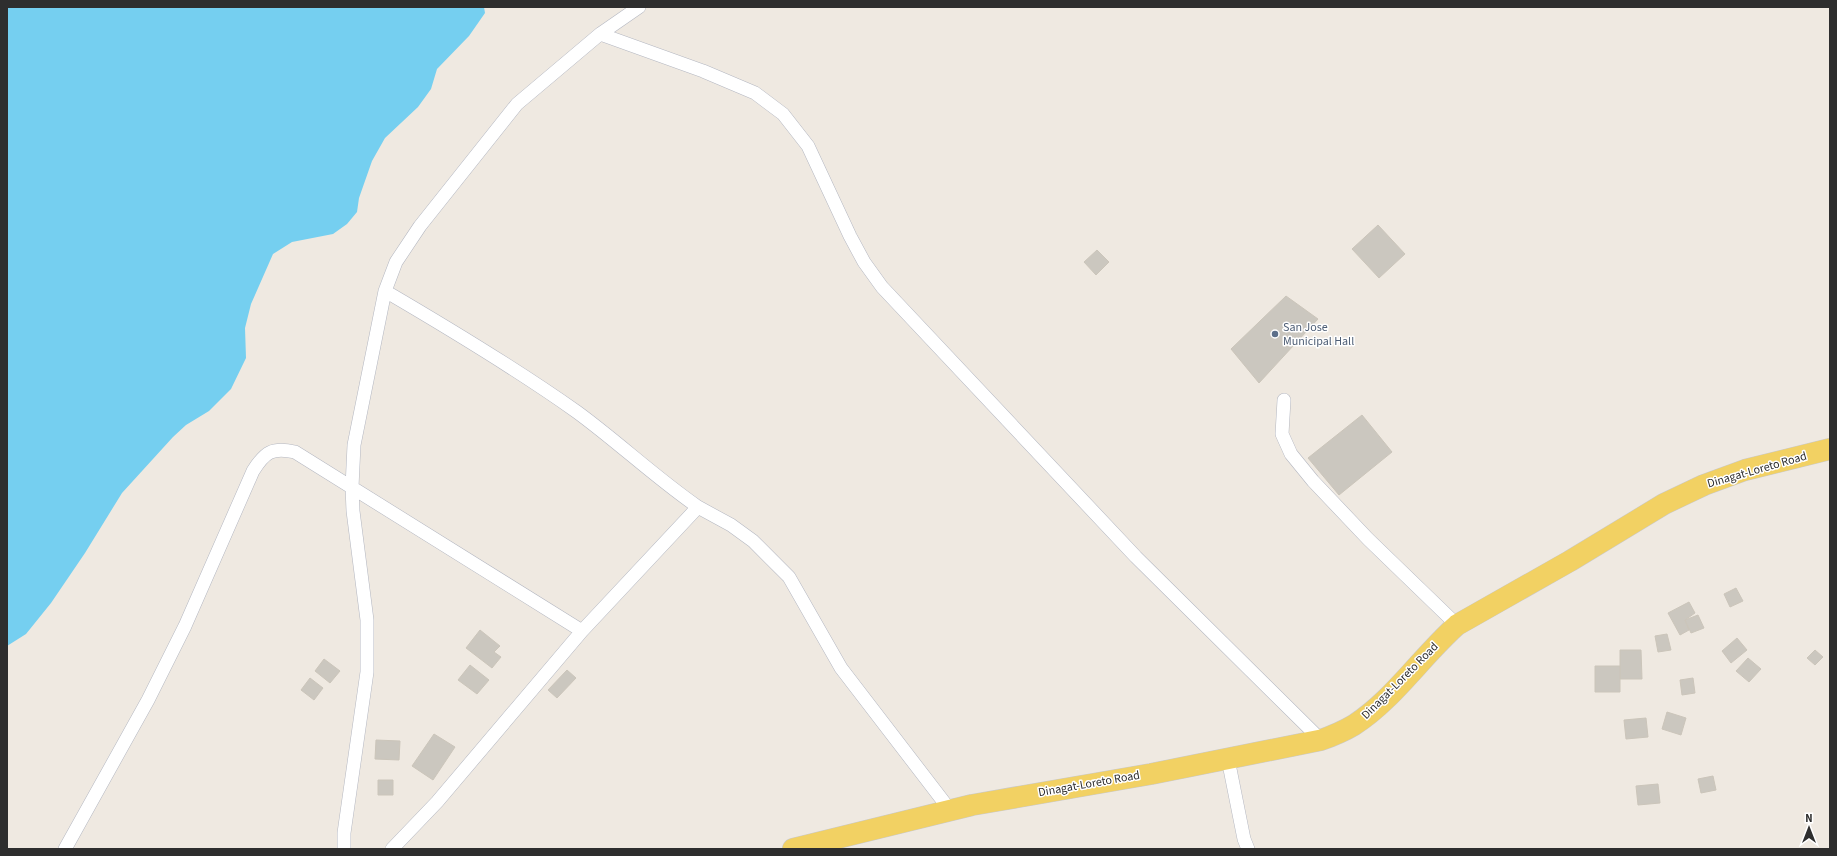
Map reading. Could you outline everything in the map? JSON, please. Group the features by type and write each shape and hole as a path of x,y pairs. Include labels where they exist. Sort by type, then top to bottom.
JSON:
{"main road":[{"name":"Dinagat-Loreto Road","path":"793,849 950,810 1228,759 1321,740 1339,733 1355,724 1373,710 1457,626 1570,562 1664,504 1696,488 1745,470 1830,449"}],"street":[{"path":"344,849 344,833 367,672 367,620 359,563 352,487 354,445 385,291 396,262 420,226 518,104 600,34 639,7"},
{"path":"600,34 703,71 755,93 783,114 808,146 850,236 864,262 882,287 1136,557 1321,740"},
{"path":"385,291 472,342 577,413 674,490 698,507 731,525 753,541 789,577 841,668 950,810"},
{"path":"1284,400 1282,434 1291,454 1313,481 1368,539 1457,626"},
{"path":"65,849 148,700 175,646 253,471 262,458 272,451 282,449 295,452 582,631"},
{"path":"392,849 437,802 582,631 698,507"},
{"path":"1228,759 1244,839 1248,849"}],"water":[{"path":"7,7 484,7 485,13 469,36 437,69 431,89 418,107 385,138 372,161 359,198 357,212 347,224 333,234 292,242 273,254 251,304 245,328 246,358 231,389 209,411 186,425 173,437 122,493 85,553 51,603 26,634 7,646"}],"building":[{"path":"1378,225 1405,254 1379,278 1352,249"},
{"path":"1097,250 1109,262 1096,275 1084,262"},
{"name":"San Jose Municipal Hall","path":"1286,296 1318,319 1259,383 1231,349"},
{"path":"1362,415 1392,452 1339,495 1308,458"},
{"path":"1736,588 1743,601 1730,607 1724,594"},
{"path":"1689,602 1695,613 1685,620 1689,630 1680,635 1668,613"},
{"path":"1698,615 1704,628 1691,633 1685,620"},
{"path":"480,630 500,646 494,652 501,657 492,668 466,648"},
{"path":"1667,634 1671,650 1658,652 1655,636"},
{"path":"1737,638 1747,650 1731,663 1722,651"},
{"path":"1620,650 1641,650 1642,679 1620,679"},
{"path":"1815,650 1823,657 1815,665 1807,658"},
{"path":"1748,658 1761,669 1749,682 1736,671"},
{"path":"324,659 340,671 330,683 315,671"},
{"path":"470,665 489,680 477,694 458,680"},
{"path":"1595,666 1620,666 1620,692 1595,692"},
{"path":"567,670 576,678 557,698 548,690"},
{"path":"310,678 323,688 314,700 301,690"},
{"path":"1693,678 1695,693 1682,695 1680,680"},
{"path":"1667,712 1686,718 1681,735 1662,729"},
{"path":"1646,718 1648,737 1626,739 1624,720"},
{"path":"434,734 455,747 433,780 412,766"},
{"path":"376,740 400,741 399,760 375,759"},
{"path":"1713,776 1716,790 1701,793 1698,779"},
{"path":"378,780 393,780 393,795 378,795"},
{"path":"1658,784 1660,803 1638,805 1636,786"}],"place":[{"name":"San Jose Municipal Hall","path":"1275,334"}]}
